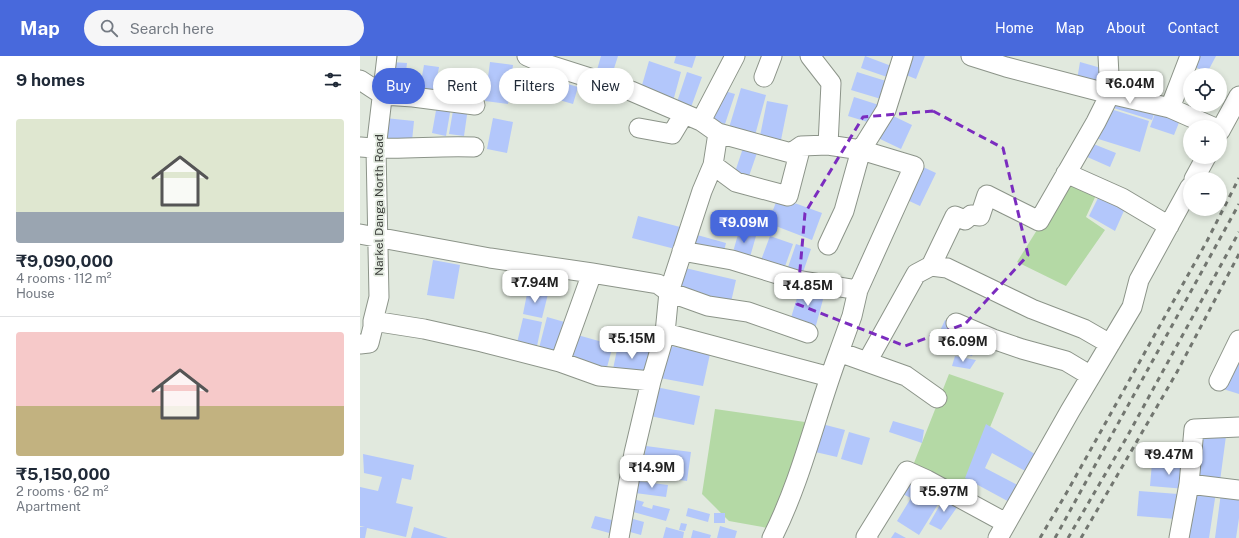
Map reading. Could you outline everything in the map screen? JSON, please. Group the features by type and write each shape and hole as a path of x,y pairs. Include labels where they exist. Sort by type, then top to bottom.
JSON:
{"street":[{"name":"Narkel Danga North Road","path":"386,68 387,56"},
{"path":"527,56 543,63 631,92 693,118 718,132 791,153 801,146 828,145 861,150 914,166 858,290 852,316 784,516 772,538"},
{"path":"639,128 672,134 693,118 732,64 734,56"},
{"path":"764,77 772,56"},
{"path":"810,56 832,83 828,145"},
{"path":"828,245 844,211 861,150 886,110 903,56"},
{"path":"971,56 1006,67 1170,108 1197,120"},
{"path":"931,266 955,216 965,220 971,215 980,216 987,195 1039,221 1066,173 1069,171 1110,94 1108,56"},
{"path":"1170,108 1190,56"},
{"path":"360,80 372,88"},
{"path":"1226,120 1239,96"},
{"path":"425,99 476,105"},
{"name":"Narkel Danga North Road","path":"360,344 369,343 379,298 369,236 368,148 380,104"},
{"path":"619,538 634,453 651,381 665,333 669,292 702,191 713,165 718,132"},
{"path":"713,165 736,182 788,196 801,146"},
{"path":"368,148 474,147"},
{"path":"1066,173 1122,198 1168,226"},
{"path":"868,538 866,537 907,471 927,480 1002,531 1090,376 1132,307 1139,280 1183,199"},
{"path":"369,236 490,258 592,272 658,284 669,292 708,306 748,312 808,333"},
{"path":"682,250 738,262 797,280 858,290"},
{"path":"867,362 916,274 931,266 947,268 1032,309 1084,329 1110,344"},
{"path":"560,362 592,272"},
{"path":"373,320 424,329 482,342 560,362 598,376 651,381"},
{"path":"956,323 993,339 1022,349 1066,361 1090,376"},
{"path":"665,333 830,377"},
{"path":"1219,381 1239,340"},
{"path":"839,352 906,376 937,398"},
{"path":"1179,538 1189,484 1194,429 1239,427"},
{"path":"1189,484 1239,490"}],"highlighted area":[{"path":"933,111 1003,148 1028,255 965,324 905,346 797,304 805,213 863,117"}],"green space":[{"path":"1067,182 1097,193 1086,217 1105,230 1066,286 1017,262"},
{"path":"949,374 1004,393 963,493 912,468"},
{"path":"715,409 805,422 773,529 729,521 702,494"}],"building":[{"path":"601,56 618,56 614,68 598,68"},
{"path":"676,56 696,56 692,68 674,63"},
{"path":"865,56 894,67 890,78 861,68"},
{"path":"908,56 925,56 916,79 901,73"},
{"path":"1184,56 1216,56 1210,68 1197,68 1182,60"},
{"path":"649,61 681,72 672,105 640,92"},
{"path":"391,62 407,63 406,68 390,68"},
{"path":"490,62 513,65 513,68 499,68 499,103 491,102 491,68 489,68"},
{"path":"1080,62 1108,70 1105,88 1076,86"},
{"path":"424,65 439,67 433,68 433,96 425,94 425,68 423,68"},
{"path":"687,72 702,77 690,110 676,105"},
{"path":"857,72 886,81 881,99 851,90"},
{"path":"569,84 577,87 573,104 569,103"},
{"path":"741,88 766,95 754,139 728,131"},
{"path":"721,90 735,94 725,124 711,119"},
{"path":"1108,90 1157,105 1152,120 1104,105"},
{"path":"854,97 879,105 874,124 848,116"},
{"path":"767,101 788,105 780,145 759,141"},
{"path":"437,105 451,107 446,136 432,133"},
{"path":"454,105 468,108 464,136 449,134"},
{"path":"1101,106 1149,121 1140,152 1092,137"},
{"path":"1156,111 1180,120 1174,135 1150,127"},
{"path":"889,114 912,125 901,149 878,138"},
{"path":"385,118 414,121 412,141 383,138"},
{"path":"493,118 513,122 507,153 487,149"},
{"path":"1091,143 1116,153 1110,167 1085,156"},
{"path":"744,145 758,150 748,179 734,175"},
{"path":"923,167 936,173 920,206 907,200"},
{"path":"1101,192 1127,204 1115,231 1089,216"},
{"path":"778,197 822,213 812,240 768,223"},
{"path":"638,216 684,228 679,250 632,238"},
{"path":"739,231 756,236 750,257 733,252"},
{"path":"690,233 726,243 723,255 687,245"},
{"path":"770,236 793,244 783,272 760,263"},
{"path":"796,244 811,249 801,278 786,273"},
{"path":"433,260 460,265 454,299 427,295"},
{"path":"681,267 736,280 731,302 676,288"},
{"path":"801,285 825,292 815,329 790,321"},
{"path":"528,289 548,294 542,318 523,314"},
{"path":"547,317 568,323 559,358 538,352"},
{"path":"523,318 542,322 536,351 516,347"},
{"path":"945,320 982,334 972,356 934,344"},
{"path":"574,334 613,345 606,371 567,360"},
{"path":"618,345 650,350 646,374 613,369"},
{"path":"666,345 710,354 703,386 660,378"},
{"path":"955,356 976,360 970,369 952,366"},
{"path":"1231,359 1239,362 1239,394 1220,388"},
{"path":"656,387 700,396 694,425 650,416"},
{"path":"893,421 924,430 922,443 889,432"},
{"path":"818,423 845,430 837,457 811,451"},
{"path":"986,424 1038,456 1029,473 992,453 985,468 1023,488 1013,504 965,478"},
{"path":"849,432 870,438 862,465 841,459"},
{"path":"1200,433 1226,436 1220,481 1194,477"},
{"path":"646,446 691,452 687,481 642,475"},
{"path":"363,454 414,465 411,480 402,478 396,503 413,507 406,537 367,528 365,538 360,538 360,527 365,527 360,526 360,487 378,491 382,477 364,473"},
{"path":"1152,463 1188,466 1186,489 1150,486"},
{"path":"900,473 920,482 913,495 918,487 940,501 919,535 897,521 911,498 892,489"},
{"path":"637,481 668,485 666,497 635,493"},
{"path":"1192,488 1216,492 1209,538 1185,538"},
{"path":"1139,491 1178,494 1176,519 1137,516"},
{"path":"1221,493 1239,495 1239,518 1236,538 1215,538"},
{"path":"945,496 960,503 941,530 929,524"},
{"path":"630,498 644,502 642,506 652,509 653,505 670,509 666,521 626,510"},
{"path":"688,508 710,514 708,522 686,516"},
{"path":"714,513 725,513 725,523 714,523"},
{"path":"595,516 616,521 613,534 591,528"},
{"path":"626,517 644,522 641,535 623,530"},
{"path":"681,523 687,524 685,531 679,530"},
{"path":"720,526 737,531 735,538 717,538"},
{"path":"414,527 448,538 411,538"},
{"path":"666,527 684,532 683,538 663,538"},
{"path":"693,530 711,535 710,538 691,538"},
{"path":"895,532 906,538 891,538"}],"railway":[{"path":"1040,538 1207,241 1239,178"},
{"path":"1055,538 1239,204"},
{"path":"1068,538 1128,435 1239,232"},
{"path":"1081,538 1177,372 1239,254"}]}
